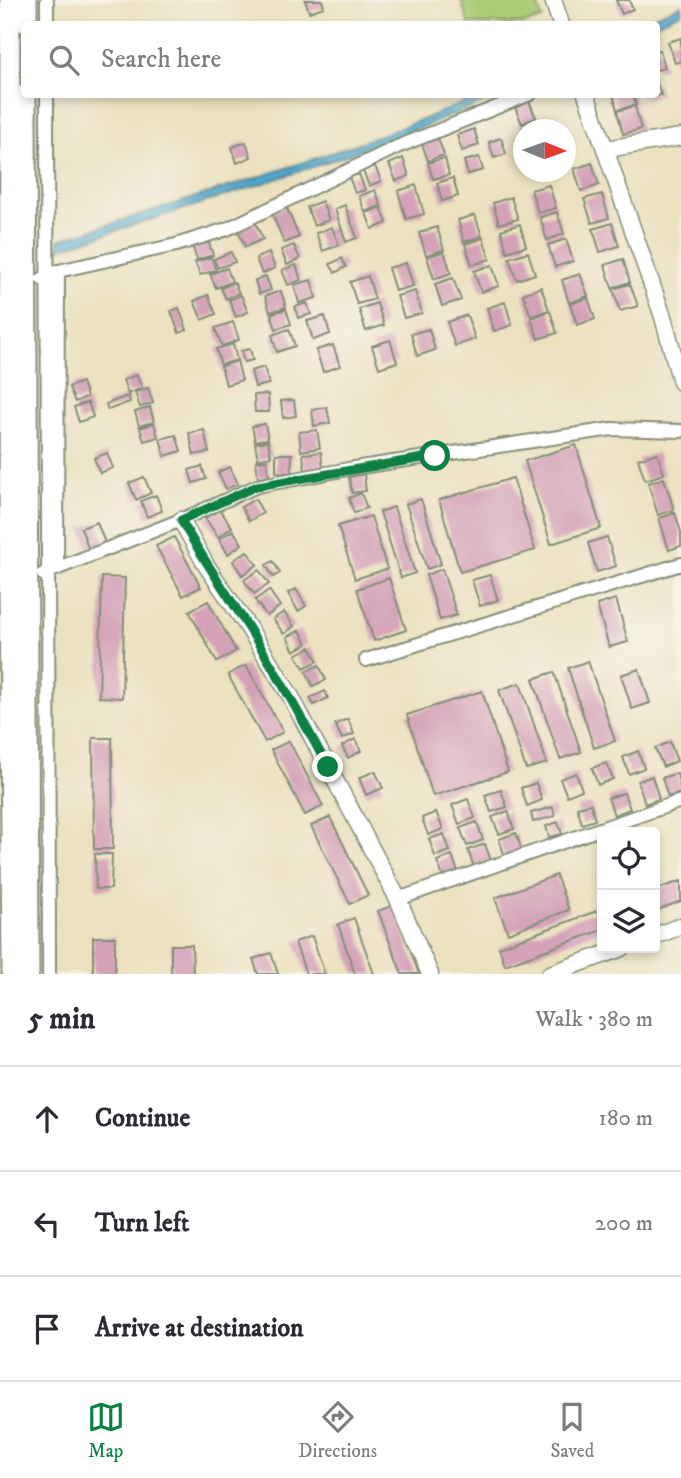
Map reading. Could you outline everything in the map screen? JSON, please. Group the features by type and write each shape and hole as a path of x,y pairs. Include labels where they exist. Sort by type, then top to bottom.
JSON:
{"main road":[{"path":"10,0 12,974"},
{"path":"27,0 27,21"},
{"path":"12,292 26,98"},
{"path":"12,586 29,974"}],"street":[{"path":"47,0 47,21"},
{"path":"553,0 560,21"},
{"path":"47,98 52,274 49,974"},
{"path":"12,292 52,274 176,245 227,229 397,147 520,98"},
{"path":"587,98 663,317 681,382"},
{"path":"606,149 681,138"},
{"path":"12,586 181,520 257,486 611,429 681,431"},
{"path":"181,520 206,565 290,695 398,899 430,974"},
{"path":"366,660 681,564"},
{"path":"398,899 681,801"},
{"path":"660,934 681,926"},
{"path":"550,974 608,953"}],"green space":[{"path":"461,0 536,0 542,19 535,21 468,21"}],"water":[{"path":"681,5 681,13 660,22 643,21"},
{"path":"475,98 493,98 337,158 59,249 59,240 325,155"}],"building":[{"path":"305,0 322,0 324,7 309,12"},
{"path":"616,0 629,0 633,9 622,14"},
{"path":"681,38 681,61 675,63 668,42"},
{"path":"660,50 665,68 660,69"},
{"path":"614,98 634,98 636,105 617,110"},
{"path":"529,101 536,118 520,119 515,107"},
{"path":"635,106 641,129 623,134 617,111"},
{"path":"474,129 479,145 462,151 457,135"},
{"path":"438,138 444,155 428,161 422,144"},
{"path":"501,138 506,154 494,158 489,142"},
{"path":"246,142 251,157 237,163 232,147"},
{"path":"479,157 483,170 468,174 464,161"},
{"path":"403,158 409,176 396,181 389,164"},
{"path":"445,158 449,175 433,179 428,163"},
{"path":"592,163 599,185 581,191 576,168"},
{"path":"375,166 381,181 369,186 363,171"},
{"path":"359,174 365,190 355,193 349,177"},
{"path":"453,178 458,196 442,201 437,183"},
{"path":"416,185 424,214 406,219 398,191"},
{"path":"549,185 556,208 538,213 531,190"},
{"path":"375,190 381,206 365,212 359,196"},
{"path":"602,194 609,218 592,223 584,199"},
{"path":"511,197 518,219 499,224 493,203"},
{"path":"322,201 329,220 314,226 307,207"},
{"path":"345,205 357,238 346,242 335,209"},
{"path":"286,206 299,237 284,243 272,213"},
{"path":"381,207 387,223 372,229 366,213"},
{"path":"557,212 564,234 547,240 540,217"},
{"path":"475,215 482,236 464,242 458,220"},
{"path":"255,222 263,239 245,247 238,230"},
{"path":"612,223 619,246 600,252 593,229"},
{"path":"520,224 526,246 507,252 501,230"},
{"path":"332,227 339,245 323,251 316,233"},
{"path":"437,227 444,250 426,255 419,233"},
{"path":"207,237 213,255 197,260 191,242"},
{"path":"483,238 490,259 472,265 465,244"},
{"path":"566,239 573,261 555,267 548,245"},
{"path":"294,245 300,259 287,265 281,250"},
{"path":"444,251 451,273 434,279 427,257"},
{"path":"231,252 235,262 218,268 214,259"},
{"path":"528,252 535,274 517,280 509,258"},
{"path":"269,253 275,268 262,274 256,258"},
{"path":"211,257 216,270 200,275 195,262"},
{"path":"342,258 346,267 335,273 330,264"},
{"path":"623,259 630,282 612,288 605,265"},
{"path":"406,263 413,286 395,291 388,268"},
{"path":"296,265 301,280 288,285 282,270"},
{"path":"492,265 499,286 481,292 474,271"},
{"path":"227,268 232,282 216,288 210,274"},
{"path":"580,274 588,296 569,303 562,280"},
{"path":"266,276 271,290 259,294 255,280"},
{"path":"368,276 375,299 357,304 350,282"},
{"path":"453,278 461,300 442,306 435,284"},
{"path":"311,280 316,298 299,303 294,285"},
{"path":"234,282 239,293 226,299 221,288"},
{"path":"630,284 638,306 620,311 613,289"},
{"path":"541,287 549,310 531,316 523,294"},
{"path":"281,291 286,307 270,312 265,296"},
{"path":"415,291 422,313 404,318 397,296"},
{"path":"208,295 216,314 202,320 194,301"},
{"path":"241,295 248,312 236,317 229,300"},
{"path":"588,298 595,319 577,325 570,304"},
{"path":"505,302 512,325 494,331 487,308"},
{"path":"307,303 311,314 298,318 295,307"},
{"path":"377,303 384,325 366,331 359,309"},
{"path":"179,308 187,330 179,333 171,311"},
{"path":"286,309 291,324 276,329 271,314"},
{"path":"550,311 557,333 538,339 531,318"},
{"path":"467,315 475,339 455,346 447,322"},
{"path":"325,316 330,334 313,340 307,321"},
{"path":"233,322 239,340 222,346 215,328"},
{"path":"289,329 295,346 277,352 272,335"},
{"path":"429,329 435,350 417,356 411,334"},
{"path":"390,340 397,362 379,368 372,346"},
{"path":"233,344 237,360 221,365 216,349"},
{"path":"333,345 340,366 323,372 316,350"},
{"path":"250,349 253,360 244,362 241,351"},
{"path":"237,361 242,380 226,385 221,366"},
{"path":"264,367 269,384 255,387 251,371"},
{"path":"137,375 142,388 128,394 123,380"},
{"path":"82,382 87,397 75,402 69,387"},
{"path":"148,388 153,403 140,407 135,392"},
{"path":"268,394 269,412 255,412 254,395"},
{"path":"128,396 130,402 108,410 106,404"},
{"path":"294,400 296,416 283,418 281,401"},
{"path":"88,402 93,417 79,422 74,407"},
{"path":"150,407 154,422 139,426 135,412"},
{"path":"327,407 330,423 314,426 312,410"},
{"path":"154,423 158,437 144,441 140,428"},
{"path":"265,424 268,439 255,441 252,426"},
{"path":"204,430 209,452 194,455 189,433"},
{"path":"317,430 320,448 301,451 299,432"},
{"path":"176,435 181,451 165,456 160,439"},
{"path":"268,441 271,456 258,459 255,443"},
{"path":"576,445 601,528 551,544 525,461"},
{"path":"321,452 323,469 305,471 303,454"},
{"path":"107,453 113,468 100,473 94,458"},
{"path":"657,453 664,474 645,480 638,459"},
{"path":"276,454 292,454 291,473 276,472"},
{"path":"267,460 269,476 258,478 256,461"},
{"path":"202,466 206,479 193,483 189,470"},
{"path":"230,467 238,484 226,489 218,472"},
{"path":"364,474 366,491 352,493 349,477"},
{"path":"144,477 151,493 136,500 129,483"},
{"path":"513,478 535,550 460,572 439,500"},
{"path":"664,478 674,510 658,515 648,483"},
{"path":"361,493 367,508 354,513 349,498"},
{"path":"156,495 162,511 147,517 141,501"},
{"path":"255,499 263,513 249,521 241,507"},
{"path":"421,499 441,564 427,569 406,504"},
{"path":"394,507 415,573 401,578 380,512"},
{"path":"219,509 232,527 218,537 205,518"},
{"path":"675,513 681,532 681,546 669,550 659,518"},
{"path":"371,516 387,569 355,579 338,526"},
{"path":"97,522 105,543 89,550 81,528"},
{"path":"233,530 242,544 228,554 219,539"},
{"path":"174,537 201,587 183,596 156,546"},
{"path":"607,537 616,566 597,572 588,543"},
{"path":"247,551 257,565 242,575 233,561"},
{"path":"273,561 280,573 273,577 266,565"},
{"path":"442,569 457,615 440,620 426,575"},
{"path":"259,570 269,584 254,594 244,580"},
{"path":"490,575 498,600 480,606 472,580"},
{"path":"102,577 125,578 122,698 99,697"},
{"path":"389,578 406,630 374,641 357,589"},
{"path":"296,589 306,606 298,611 288,593"},
{"path":"269,590 280,606 267,616 255,600"},
{"path":"616,599 628,642 609,647 597,605"},
{"path":"208,601 236,651 217,662 189,611"},
{"path":"284,612 294,626 284,634 273,619"},
{"path":"300,630 307,644 294,651 287,637"},
{"path":"310,647 318,661 304,668 296,655"},
{"path":"588,661 615,741 594,748 568,668"},
{"path":"246,665 283,732 265,742 228,675"},
{"path":"319,665 326,680 313,686 306,671"},
{"path":"639,669 650,703 632,709 621,675"},
{"path":"554,672 581,752 560,759 533,679"},
{"path":"520,683 547,763 526,769 499,690"},
{"path":"325,691 328,698 314,705 310,698"},
{"path":"482,691 508,772 433,796 407,715"},
{"path":"348,719 354,734 342,739 335,724"},
{"path":"93,738 112,738 113,849 94,849"},
{"path":"355,739 361,751 348,758 342,746"},
{"path":"289,741 323,806 305,815 271,750"},
{"path":"670,742 677,761 663,767 655,748"},
{"path":"638,751 644,768 629,774 623,757"},
{"path":"606,763 613,779 598,785 592,768"},
{"path":"375,771 383,788 366,795 359,778"},
{"path":"576,773 582,790 567,796 560,779"},
{"path":"677,773 681,793 668,797 662,778"},
{"path":"652,776 659,799 645,804 638,781"},
{"path":"536,783 542,800 527,806 521,788"},
{"path":"501,790 507,807 491,812 485,795"},
{"path":"624,793 630,809 614,815 608,798"},
{"path":"468,799 475,818 459,824 452,805"},
{"path":"591,804 595,820 582,824 577,807"},
{"path":"553,807 555,816 533,822 531,813"},
{"path":"508,811 514,829 499,834 492,817"},
{"path":"436,812 443,829 428,835 422,818"},
{"path":"330,817 368,895 350,904 311,826"},
{"path":"477,822 483,840 467,846 460,828"},
{"path":"558,822 562,834 549,837 546,826"},
{"path":"516,833 522,851 505,857 499,839"},
{"path":"444,834 450,851 435,856 429,839"},
{"path":"485,844 491,861 474,867 468,850"},
{"path":"95,854 112,854 111,889 96,889"},
{"path":"452,855 458,872 443,877 437,861"},
{"path":"556,875 569,910 508,933 495,898"},
{"path":"681,881 681,901 660,909 660,888"},
{"path":"394,905 419,974 402,974 378,911"},
{"path":"597,911 597,932 505,965 499,947"},
{"path":"354,918 374,974 355,974 338,924"},
{"path":"312,936 325,974 306,974 295,942"},
{"path":"93,937 115,937 115,974 93,974"},
{"path":"171,945 192,945 193,974 171,974"},
{"path":"271,953 278,974 258,974 253,959"}],"route":[{"path":"328,767 290,695 206,565 181,520 257,486 435,456"}]}
